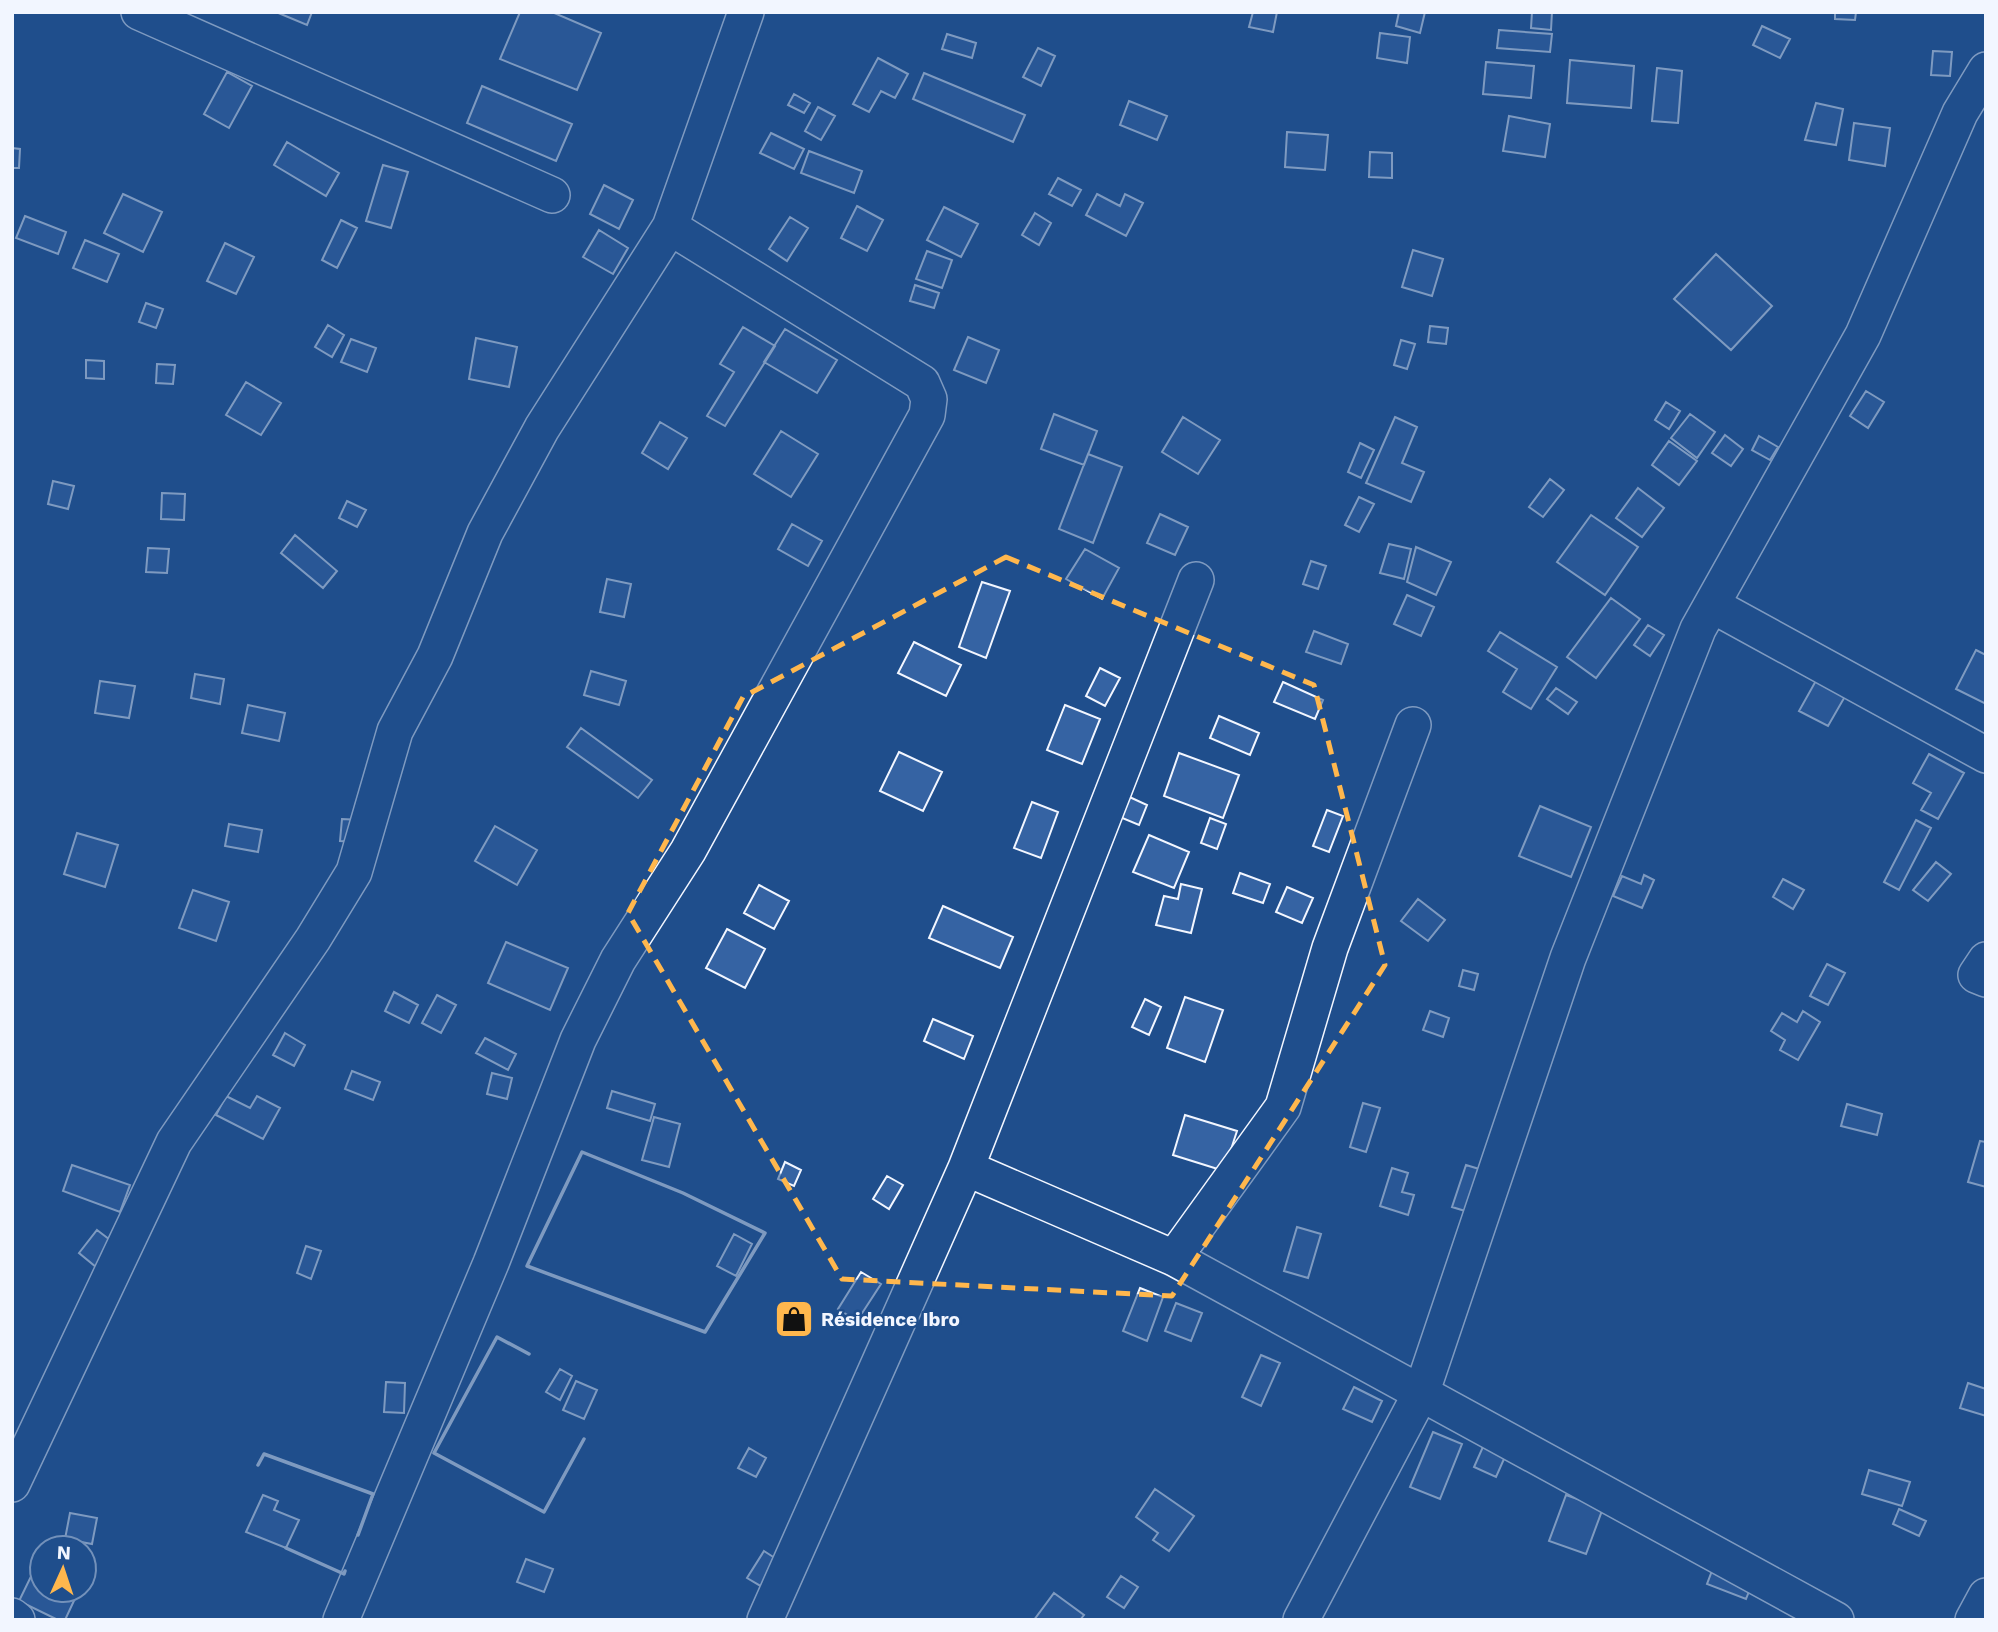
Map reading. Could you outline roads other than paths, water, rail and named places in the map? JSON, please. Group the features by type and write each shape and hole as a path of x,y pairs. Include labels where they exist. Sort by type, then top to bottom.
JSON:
{"street":[{"path":"139,12 552,195"},
{"path":"12,1484 174,1142 313,939 354,872 396,731 435,656 485,533 541,428 670,227 746,12"},
{"path":"1301,1620 1422,1391 1568,958 1698,629 1863,335 1973,120 1986,70"},
{"path":"341,1620 491,1263 578,1040 618,960 688,852 927,415 929,399 922,383 670,227"},
{"path":"765,1620 966,1168 1196,580"},
{"path":"1712,605 1986,755"},
{"path":"1174,1258 1283,1107 1330,948 1413,725"},
{"path":"1986,961 1976,975 1986,979"},
{"path":"966,1168 1174,1258 1422,1391 1836,1620"},
{"path":"1973,1620 1986,1595"},
{"path":"12,1616 17,1620"}],"place":[{"name":"Résidence Ibro","path":"794,1319"}]}
